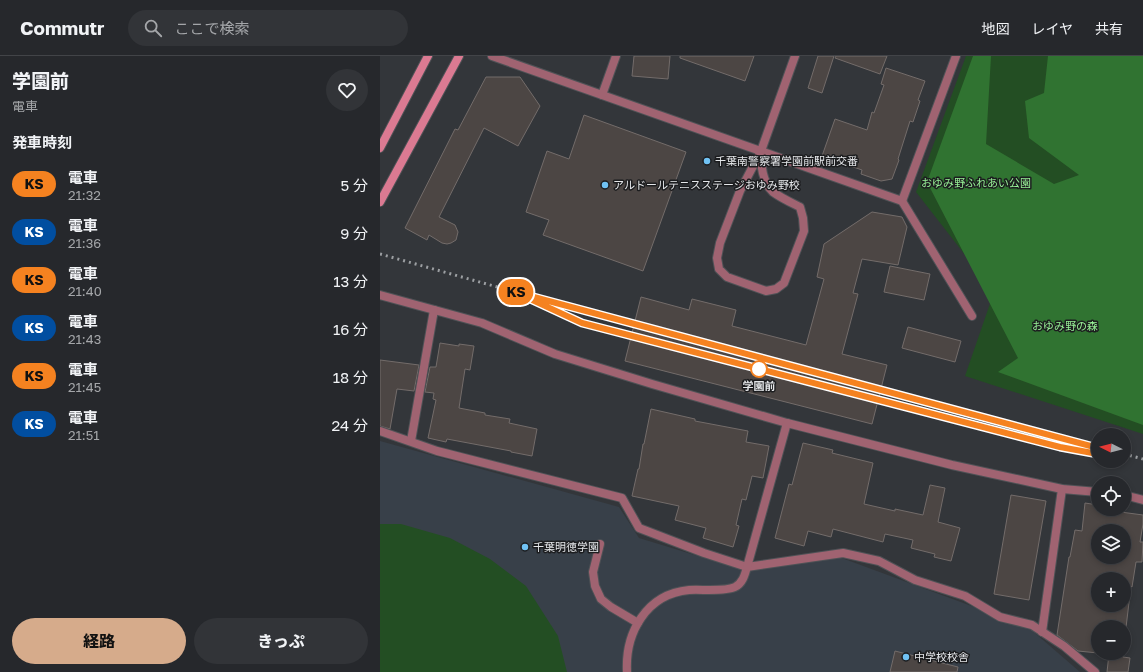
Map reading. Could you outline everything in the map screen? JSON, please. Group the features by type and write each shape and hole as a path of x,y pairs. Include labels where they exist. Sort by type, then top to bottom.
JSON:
{"street":[{"path":"380,148 428,56"},
{"path":"380,202 459,56"},
{"path":"492,56 902,201 972,316"},
{"path":"602,95 616,56"},
{"path":"761,151 761,167 767,185 774,192 800,207 804,218 804,231 784,283 776,289 766,291 727,277 719,269 716,258 720,243 740,191 761,151 796,56"},
{"path":"902,201 956,56"},
{"path":"380,295 482,323 555,354 787,423 952,465 1062,488 1091,491"},
{"path":"411,441 434,310"},
{"path":"627,672 626,660 631,638 638,623 653,604 669,594 688,590 724,590 735,587 744,578 787,423"},
{"path":"380,431 437,451 622,498 639,528 704,553 747,567 843,553 879,561 914,580 965,596 1000,616 1032,625 1064,646 1095,672"},
{"path":"1042,632 1062,488"},
{"path":"1131,497 1143,500"},
{"path":"600,544 593,572 595,586 601,599 611,607 638,623"}],"shaded area":[{"name":"千葉明徳学園","path":"380,441 619,507 639,538 734,567 839,557 1028,627 1080,672 380,672"}],"green space":[{"name":"おゆみ野の森","path":"966,56 1143,56 1143,434 1131,430 1131,428 1125,428 965,376 994,292 916,192"},
{"name":"おゆみ野の森","path":"973,56 991,56 986,144 1054,184 1079,175 1029,138 1025,101 1044,93 1048,56 1143,56 1143,425 998,372 1018,358 927,182"},
{"path":"380,524 401,524 450,538 490,559 526,586 558,636 567,672 380,672"}],"building":[{"path":"634,56 670,56 668,79 632,76"},
{"path":"680,56 754,56 745,81 680,58"},
{"path":"818,56 834,56 822,93 808,88"},
{"path":"836,56 887,56 880,74 835,58"},
{"path":"886,68 925,81 918,100 920,101 913,122 910,121 892,179 881,181 861,174 862,170 822,156 835,119 867,130 872,112 874,113 884,85 881,84"},
{"path":"486,77 520,77 540,106 518,146 484,128 439,217 455,225 458,232 456,240 447,244 442,243 429,235 427,240 405,228 455,129 458,130"},
{"name":"アルドールテニスステージおゆみ野校","path":"584,115 686,152 643,271 543,235 549,220 526,212 547,151 569,159"},
{"path":"872,212 902,217 907,227 898,265 862,259 853,293 858,294 842,354 887,365 872,424 625,361 641,297 689,310 692,299 736,310 732,326 806,345 824,279 817,277 824,244"},
{"path":"890,266 930,274 924,300 884,292"},
{"path":"908,327 961,341 955,362 902,348"},
{"path":"440,343 459,346 459,344 474,346 470,370 465,369 459,408 485,413 485,415 510,419 509,423 537,429 532,456 447,439 446,442 428,438 436,400 433,399 434,393 425,392 430,367 436,367"},
{"path":"380,360 419,365 414,391 397,389 390,429 380,426"},
{"path":"651,409 695,419 695,421 748,431 746,442 769,446 763,478 752,476 746,500 742,499 736,525 739,526 733,547 703,538 706,528 675,520 679,506 632,496"},
{"path":"803,443 833,450 832,453 873,463 864,504 923,515 930,485 945,488 938,522 960,528 951,561 934,557 935,554 911,548 913,540 885,534 883,542 833,529 831,537 808,531 804,546 775,538 789,484 792,485"},
{"path":"1011,495 1046,501 1029,600 994,594"},
{"path":"1085,503 1091,504 1091,516 1131,516 1131,513 1143,515 1140,542 1143,542 1142,562 1136,562 1132,587 1131,572 1091,572 1091,612 1128,612 1127,620 1091,620 1091,652 1078,651 1057,635 1069,557 1075,530 1082,531"},
{"name":"中学校校舎","path":"895,651 958,667 957,672 890,672"},
{"path":"1108,660 1130,660 1128,672 1107,672"}],"railway":[{"path":"380,254 515,292 1091,445"},
{"path":"536,302 582,323 1060,447 1091,453"},
{"path":"1131,456 1143,459"}],"train":[{"name":"KS","path":"1091,446 515,292 582,323 1060,447 1091,453"}],"place":[{"name":"千葉南警察署学園前駅前交番","path":"707,161"},
{"name":"アルドールテニスステージおゆみ野校","path":"605,185"},
{"name":"学園前","path":"759,369"},
{"name":"千葉明徳学園","path":"525,547"},
{"name":"中学校校舎","path":"906,657"}],"park label":[{"name":"おゆみ野ふれあい公園","path":"976,183"}]}
